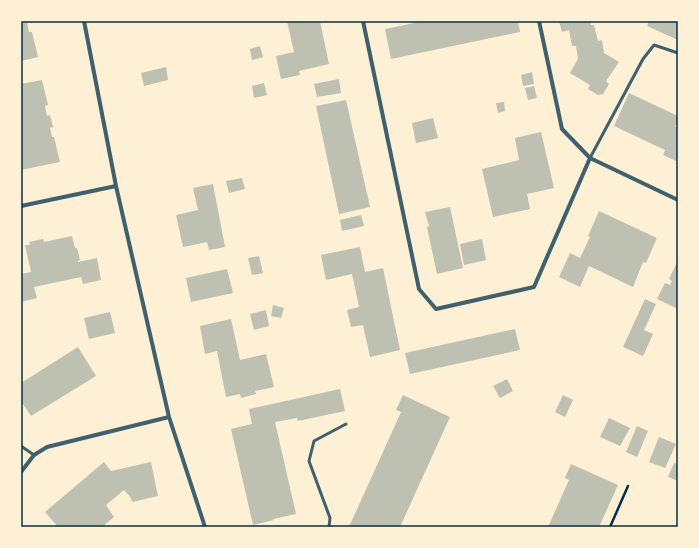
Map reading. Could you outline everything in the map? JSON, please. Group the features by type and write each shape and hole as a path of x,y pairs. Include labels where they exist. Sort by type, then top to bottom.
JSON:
{"street":[{"path":"84,21 116,186 169,417 205,527"},
{"path":"363,21 419,289 436,309 534,287 590,158"},
{"path":"539,21 562,129 590,158 678,200"},
{"path":"21,206 116,186"},
{"path":"21,472 34,455 47,447 169,417"}],"lane":[{"path":"590,158 643,59 654,45 678,53"},
{"path":"329,527 330,518 309,461 314,441 346,424"},
{"path":"21,446 34,455"}],"path":[{"path":"610,527 628,486"}],"building":[{"path":"21,21 30,21 27,22 29,32 32,32 38,57 21,61"},
{"path":"287,21 320,21 329,64 299,71 300,75 281,79 276,56 294,52"},
{"path":"424,21 518,21 520,32 391,59 385,29"},
{"path":"559,21 590,21 591,25 594,25 598,41 602,40 604,53 619,62 606,81 609,84 603,94 598,95 588,89 590,85 570,73 578,59 576,46 572,46 569,30 562,32"},
{"path":"649,21 678,21 678,40 647,26"},
{"path":"260,46 263,57 252,60 250,49"},
{"path":"166,67 168,80 144,86 141,73"},
{"path":"532,72 534,84 523,86 521,75"},
{"path":"339,79 341,93 317,97 314,84"},
{"path":"42,80 48,105 45,106 47,116 50,115 53,127 50,128 52,137 54,137 60,162 21,170 21,84"},
{"path":"264,83 267,95 254,98 252,86"},
{"path":"534,86 537,98 528,100 525,88"},
{"path":"629,93 678,116 678,121 675,127 678,128 678,162 663,155 665,150 614,126"},
{"path":"346,100 370,207 339,214 316,106"},
{"path":"504,102 505,111 498,113 496,103"},
{"path":"433,118 438,138 416,143 412,123"},
{"path":"541,132 554,188 527,194 530,209 493,217 482,169 519,160 515,138"},
{"path":"242,178 245,189 229,193 226,181"},
{"path":"213,184 225,247 209,250 207,242 183,247 176,215 198,210 193,188"},
{"path":"450,207 463,268 437,274 427,227 429,226 425,212"},
{"path":"599,211 657,238 646,263 643,262 633,287 589,266 580,287 559,277 570,253 580,258 590,237 588,236"},
{"path":"361,215 364,226 342,231 340,220"},
{"path":"72,236 80,260 78,262 97,258 101,280 83,284 81,277 34,287 37,298 21,302 21,274 31,272 25,245 30,245 29,242 43,239 44,242"},
{"path":"482,239 486,260 464,265 460,244"},
{"path":"360,247 365,272 383,268 400,350 370,357 363,325 351,327 347,310 359,307 352,274 326,280 321,255"},
{"path":"259,256 263,273 252,275 248,258"},
{"path":"678,260 678,309 657,299 665,283 670,285 672,281 669,279"},
{"path":"227,269 233,293 191,302 186,278"},
{"path":"645,299 656,304 644,330 653,334 643,356 623,347"},
{"path":"273,305 284,308 281,318 271,316"},
{"path":"266,310 269,326 254,330 250,314"},
{"path":"110,312 115,333 89,339 84,318"},
{"path":"231,319 240,360 266,354 274,387 255,391 256,394 241,398 240,394 226,397 217,351 205,354 200,326"},
{"path":"515,329 520,350 410,374 405,353"},
{"path":"78,347 96,376 31,416 21,401 21,383"},
{"path":"507,379 513,391 500,398 493,386"},
{"path":"340,389 345,411 298,421 297,418 275,422 296,514 253,525 231,429 252,424 249,409"},
{"path":"403,395 450,417 400,527 349,527 401,412 396,410"},
{"path":"563,395 573,400 565,417 555,412"},
{"path":"609,418 630,428 620,446 600,437"},
{"path":"637,426 648,431 637,457 626,452"},
{"path":"659,437 676,444 665,468 649,462"},
{"path":"104,462 111,471 151,462 158,496 132,502 131,498 124,490 106,505 114,517 102,527 58,527 45,512"},
{"path":"674,463 678,464 678,481 668,477"},
{"path":"571,464 618,485 599,527 548,527 569,480 565,478"}]}
